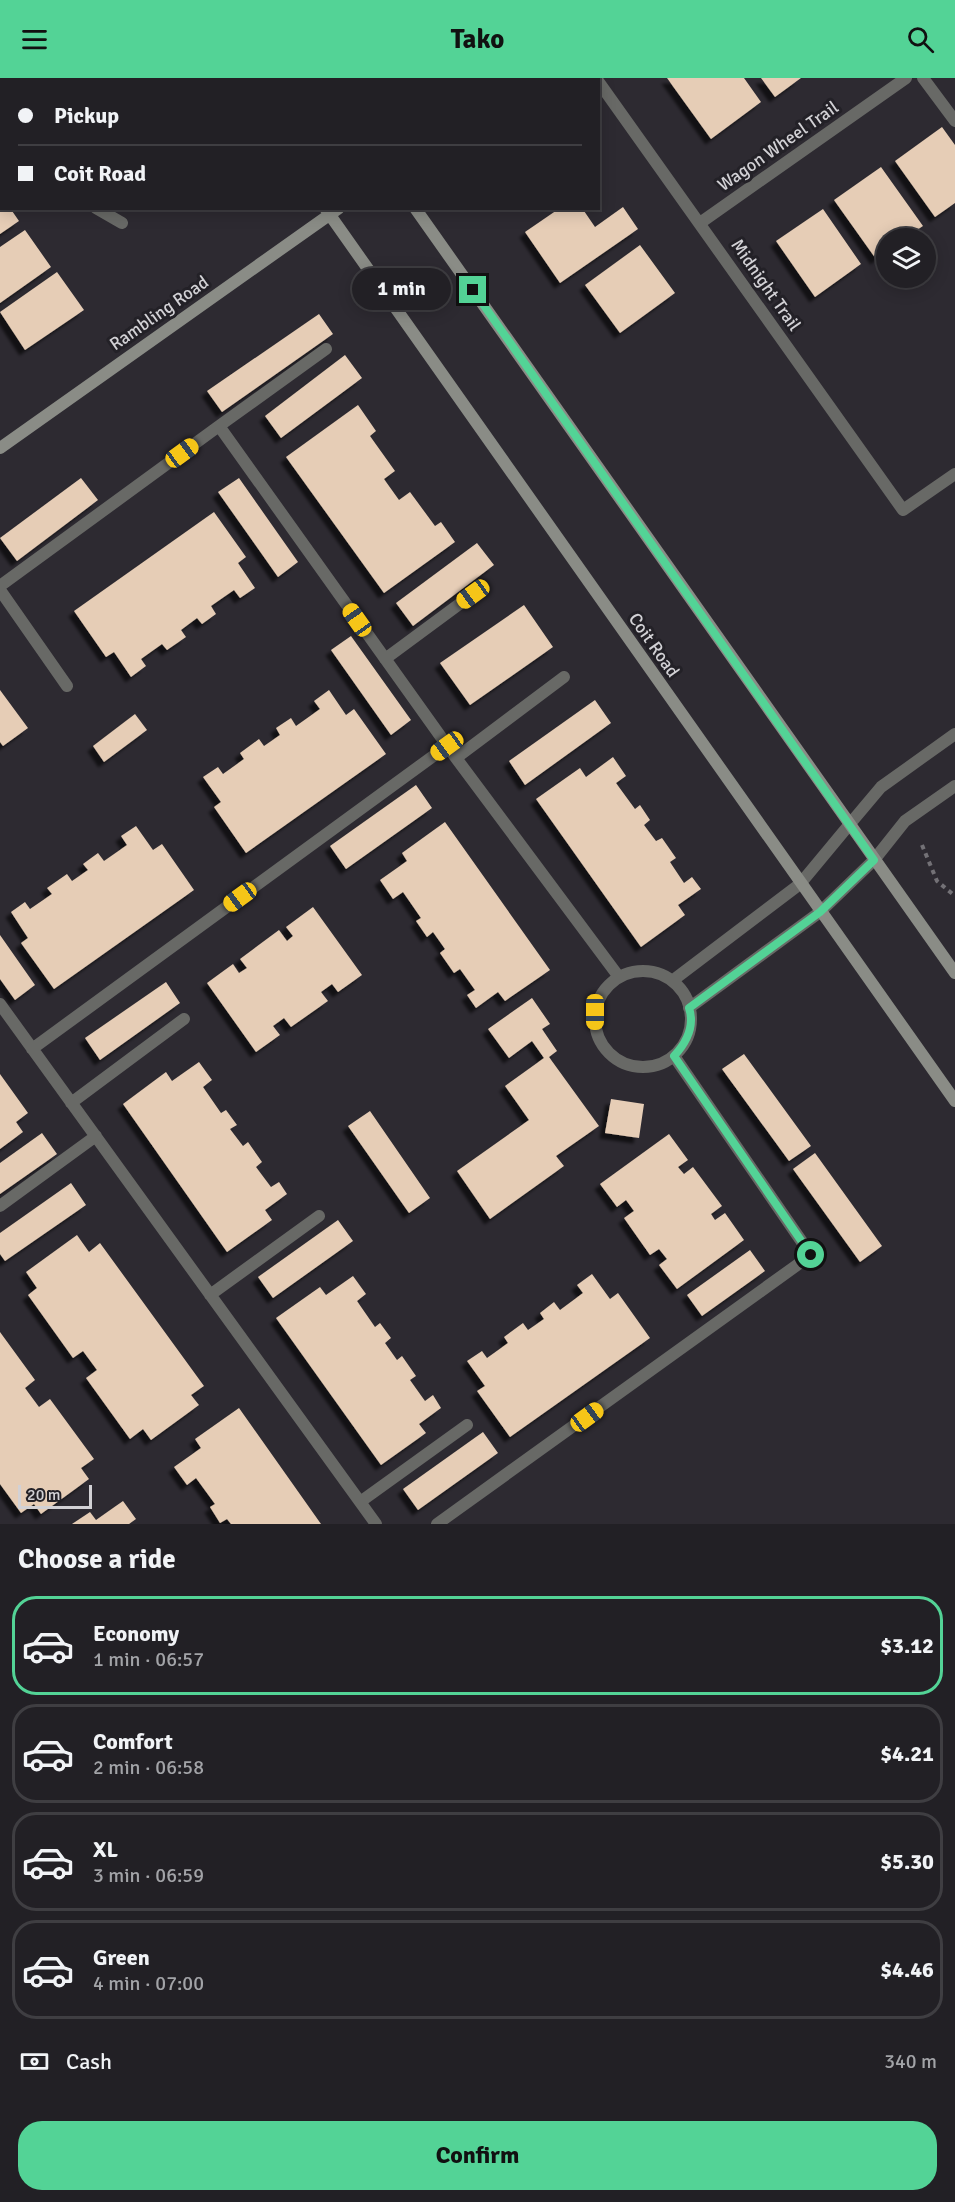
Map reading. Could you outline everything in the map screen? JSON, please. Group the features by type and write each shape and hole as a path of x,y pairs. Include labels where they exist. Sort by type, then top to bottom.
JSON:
{"main road":[{"path":"417,210 955,973"},
{"name":"Rambling Road","path":"0,448 331,211"},
{"name":"Coit Road","path":"331,211 800,884 955,1101"}],"street":[{"name":"Wagon Wheel Trail","path":"700,223 906,78"},
{"path":"923,78 955,121"},
{"name":"Midnight Trail","path":"600,84 903,510 955,474"},
{"path":"99,210 122,223"},
{"path":"0,585 326,349"},
{"path":"219,426 447,746 619,977"},
{"path":"0,590 67,686"},
{"path":"385,659 473,594"},
{"path":"456,758 564,677"},
{"path":"672,981 800,884 881,787 955,734"},
{"path":"32,1048 447,746"},
{"path":"689,1008 820,912 874,860 905,821 955,786"},
{"path":"646,971 660,974 672,981 682,991 689,1008 691,1025 688,1037 674,1056 662,1064 647,1068 633,1067 619,1062 607,1053 599,1041 595,1027 595,1012 599,998 608,986 619,977 632,972 646,971"},
{"path":"0,1004 376,1524"},
{"path":"71,1103 184,1019"},
{"path":"437,1524 811,1255 674,1056"},
{"path":"0,1206 96,1136"},
{"path":"210,1295 319,1216"},
{"path":"360,1502 467,1425"}],"path":[{"path":"921,845 937,881 955,896"}],"building":[{"path":"667,78 744,78 761,102 711,139"},
{"path":"761,78 801,78 775,97"},
{"path":"942,127 955,145 955,203 935,217 895,161"},
{"path":"881,167 923,226 920,228 876,228 876,259 834,200"},
{"path":"623,207 638,229 560,283 525,232 557,210 583,210 595,227"},
{"path":"823,209 861,264 815,297 776,241"},
{"path":"0,210 11,210 19,221 0,234"},
{"path":"25,230 51,267 0,303 0,247"},
{"path":"640,245 675,293 620,333 585,285"},
{"path":"57,272 84,310 25,350 0,312"},
{"path":"319,314 333,334 222,412 207,391"},
{"path":"345,355 362,378 281,438 265,416"},
{"path":"358,405 376,431 370,436 395,471 384,479 399,500 410,492 435,526 441,522 455,542 384,593 286,457"},
{"path":"81,478 98,500 17,561 0,538"},
{"path":"239,478 298,562 278,577 218,492"},
{"path":"214,512 246,557 238,563 255,588 240,598 234,590 211,606 216,614 202,624 197,618 181,630 186,637 167,650 162,644 141,659 146,666 131,677 114,652 106,657 74,611"},
{"path":"477,543 494,565 413,626 396,603"},
{"path":"524,605 553,647 470,705 440,663"},
{"path":"351,636 411,720 391,735 331,650"},
{"path":"0,690 28,728 3,746 0,742"},
{"path":"329,690 346,715 354,709 386,754 246,853 214,807 221,802 203,777 218,767 223,774 244,759 240,753 259,739 264,746 280,735 276,728 291,718 296,726 320,709 314,701"},
{"path":"595,700 611,723 525,785 509,761"},
{"path":"135,714 147,730 104,762 93,746"},
{"path":"613,757 626,776 616,783 635,809 640,805 650,820 644,825 656,841 662,838 676,858 670,862 684,883 692,877 701,889 678,905 685,915 641,947 536,799 580,768 586,777"},
{"path":"416,785 432,808 346,869 330,846"},
{"path":"445,822 550,970 505,1001 498,992 476,1008 467,995 475,990 460,969 454,973 440,953 445,949 433,932 427,937 416,921 421,918 403,892 393,899 380,880 407,861 402,853"},
{"path":"136,826 153,850 162,844 194,890 54,989 21,943 28,938 11,912 25,902 30,909 52,894 47,888 67,874 72,881 88,870 83,864 98,853 104,861 127,845 121,836"},
{"path":"313,907 362,975 338,992 332,984 321,992 328,1001 291,1027 284,1018 273,1026 280,1035 256,1052 207,983 233,964 239,973 247,968 240,959 279,930 287,941 293,936 286,927"},
{"path":"0,935 35,985 15,1000 0,979"},
{"path":"166,982 180,1003 100,1060 85,1038"},
{"path":"532,998 550,1024 542,1029 557,1051 549,1057 599,1126 556,1156 564,1166 490,1219 457,1171 529,1120 505,1086 544,1058 532,1041 509,1058 488,1029"},
{"path":"744,1054 811,1146 789,1161 722,1069"},
{"path":"199,1062 212,1080 203,1087 221,1113 226,1110 237,1125 230,1129 243,1146 248,1142 262,1162 256,1167 271,1187 279,1182 287,1194 265,1210 272,1220 227,1252 123,1104 166,1072 172,1081"},
{"path":"0,1074 28,1113 16,1122 23,1132 0,1149"},
{"path":"611,1099 644,1104 639,1138 605,1133"},
{"path":"370,1111 430,1198 409,1213 348,1126"},
{"path":"42,1133 57,1154 0,1194 0,1163"},
{"path":"669,1134 688,1160 678,1167 684,1174 693,1167 722,1206 711,1214 715,1220 725,1213 744,1240 677,1289 659,1265 667,1259 659,1249 650,1255 624,1218 634,1211 626,1200 617,1207 600,1184"},
{"path":"815,1153 882,1246 860,1262 793,1169"},
{"path":"71,1183 86,1205 5,1261 0,1254 0,1233"},
{"path":"338,1220 353,1241 273,1298 258,1277"},
{"path":"77,1235 89,1252 100,1243 204,1386 191,1395 199,1405 151,1440 143,1429 130,1439 86,1378 97,1370 83,1351 73,1358 28,1295 37,1288 26,1272"},
{"path":"750,1250 765,1271 702,1316 687,1295"},
{"path":"592,1274 610,1299 618,1293 650,1338 510,1437 477,1391 485,1386 467,1361 482,1351 487,1358 508,1343 504,1337 523,1323 528,1330 544,1319 540,1313 554,1302 560,1310 583,1293 577,1285"},
{"path":"353,1276 366,1294 357,1301 375,1327 380,1323 391,1338 385,1343 397,1360 402,1356 416,1376 410,1380 425,1401 433,1395 441,1408 419,1424 426,1433 381,1465 276,1318 320,1287 326,1295"},
{"path":"0,1332 35,1380 25,1388 39,1407 50,1399 94,1459 81,1468 89,1479 41,1514 34,1504 21,1513 0,1484"},
{"path":"239,1408 321,1524 231,1524 227,1519 220,1523 210,1507 215,1504 196,1478 187,1485 174,1467 201,1448 195,1439"},
{"path":"483,1432 498,1453 418,1510 403,1489"},
{"path":"123,1501 136,1519 129,1524 72,1524 90,1512 96,1520"}],"route":[{"path":"473,290 874,860 820,912 689,1008 691,1025 688,1037 674,1056 811,1255"}]}
